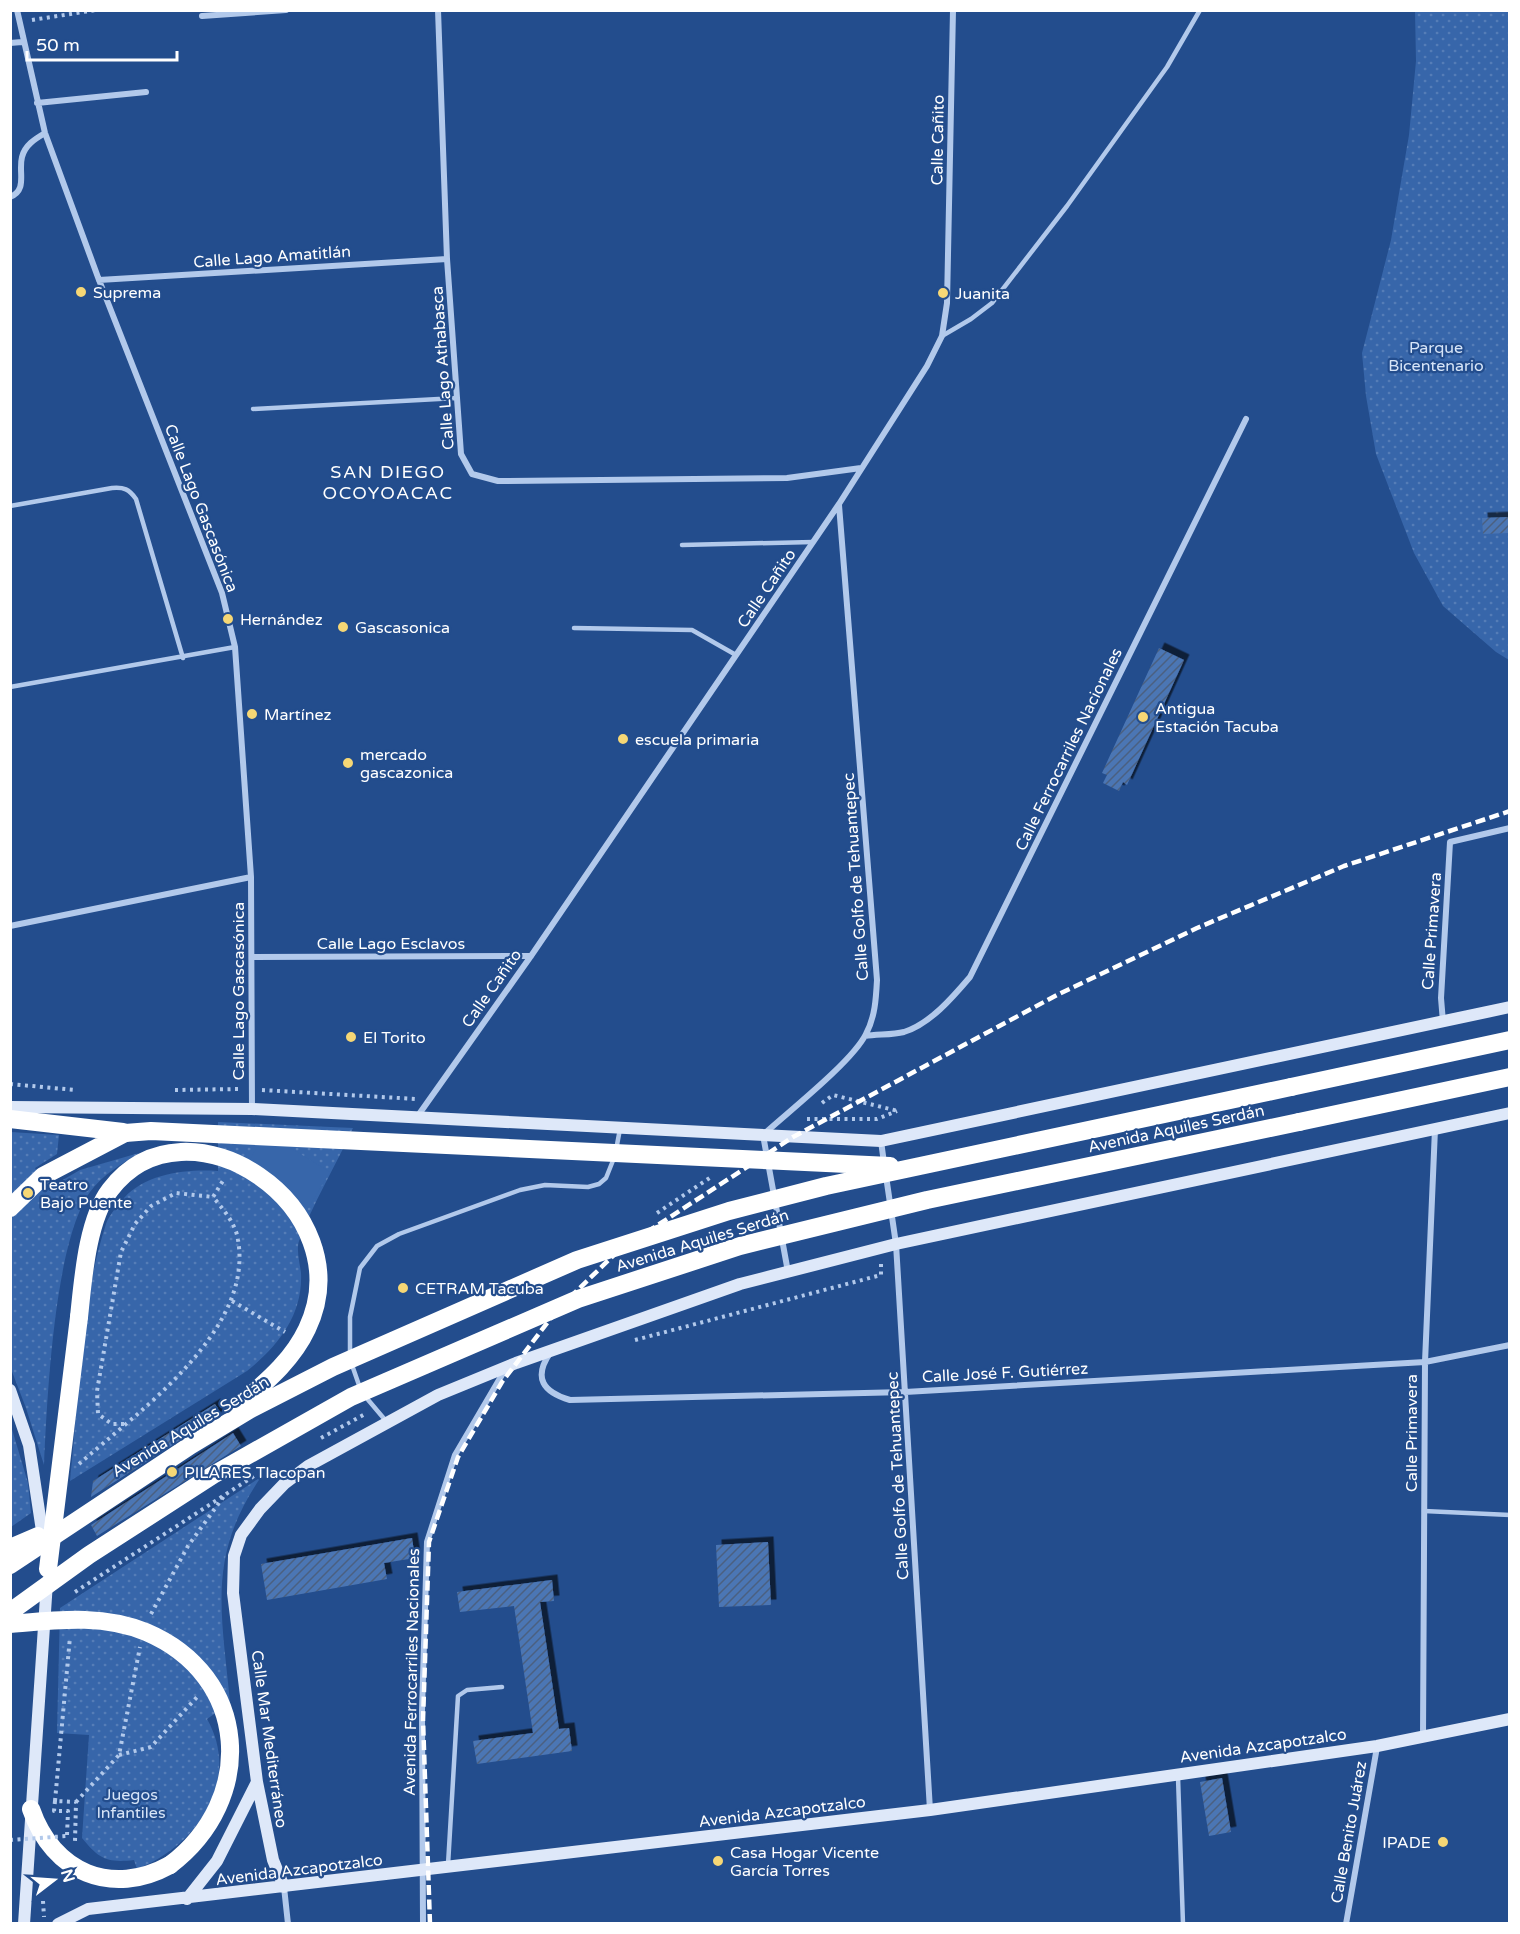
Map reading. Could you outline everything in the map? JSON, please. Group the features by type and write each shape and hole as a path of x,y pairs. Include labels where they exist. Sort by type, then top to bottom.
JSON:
{"highway":[{"name":"Avenida Aquiles Serdán","path":"10,1565 190,1445 249,1410 333,1367 577,1260 729,1211 826,1186 1509,1040"},
{"name":"Avenida Aquiles Serdán","path":"10,1612 88,1555 204,1481 351,1397 578,1299 740,1246 927,1200 1509,1077"},
{"path":"10,1119 125,1133 187,1133 919,1167"},
{"path":"10,1208 43,1176 125,1133"},
{"path":"48,1569 78,1317 87,1260 101,1203 116,1182 140,1164 160,1156 184,1153 216,1157 252,1171 283,1195 304,1221 315,1250 319,1284 313,1314 301,1340 282,1366 190,1445"},
{"path":"10,1548 81,1517"},
{"path":"10,1624 88,1619 132,1627 160,1639 184,1655 211,1687 227,1725 230,1755 227,1786 218,1810 206,1829 170,1865 137,1878 103,1880 93,1877 71,1864 54,1848 38,1827 31,1809"}],"street":[{"name":"Calle Lago Gascasónica","path":"17,10 22,42 45,133 99,280 222,594 235,647 251,877 252,1109"},
{"path":"202,16 286,10"},
{"name":"Calle Lago Athabasca","path":"438,10 447,259 461,454 472,474 498,481 787,478 861,468"},
{"name":"Calle Cañito","path":"417,1117 531,956 839,504 927,366 942,336 947,303 953,10"},
{"path":"10,43 22,42"},
{"path":"37,103 147,92"},
{"path":"10,198 17,195 21,188 22,156 30,142 45,133"},
{"name":"Calle Lago Amatitlán","path":"99,280 447,259"},
{"name":"Calle Ferrocarriles Nacionales","path":"865,1036 905,1032 934,1014 970,977 1246,419"},
{"name":"Calle Golfo de Tehuantepec","path":"768,1136 865,1036 875,1010 877,980 839,504"},
{"name":"Calle Primavera","path":"1443,1022 1441,998 1450,842 1509,828"},
{"path":"10,926 251,877"},
{"name":"Calle Lago Esclavos","path":"252,957 531,956"},
{"path":"10,1107 252,1109 881,1141 1509,1007"},
{"path":"388,1423 438,1395 552,1350 740,1284 896,1244 1509,1113"},
{"name":"Calle Primavera","path":"1423,1737 1425,1362 1435,1129"},
{"path":"768,1136 788,1272"},
{"name":"Calle Golfo de Tehuantepec","path":"881,1141 896,1244 930,1810"},
{"name":"Calle José F. Gutiérrez","path":"552,1350 541,1366 540,1375 545,1387 557,1396 570,1400 905,1392 1425,1362 1509,1345"},
{"name":"Avenida Ferrocarriles Nacionales","path":"423,1923 421,1870 427,1542 455,1455 507,1368"},
{"path":"10,1390 29,1445 48,1569 24,1923"},
{"name":"Calle Mar Mediterráneo","path":"288,1923 284,1887 273,1860 256,1782 233,1593 234,1556 241,1535 260,1509 284,1484 308,1467 388,1423"},
{"name":"Avenida Azcapotzalco","path":"58,1923 88,1909 930,1810 1377,1746 1509,1719"},
{"name":"Calle Benito Juárez","path":"1346,1923 1377,1746"},
{"path":"188,1899 217,1861 256,1782"}],"lane":[{"path":"942,336 992,303 1067,206 1160,76 1200,10"},
{"path":"253,409 457,398"},
{"path":"10,506 112,488 124,487 131,492 136,499 183,658"},
{"path":"682,545 813,542"},
{"path":"574,628 692,630 736,655"},
{"path":"10,687 235,647"},
{"path":"388,1423 361,1391 353,1373 349,1345 350,1317 360,1268 368,1256 377,1246 399,1234 520,1190 545,1185 588,1187 599,1184 606,1178 613,1161 621,1128"},
{"path":"1424,1511 1509,1515"},
{"path":"448,1867 458,1696 467,1690 502,1688"},
{"path":"1178,1774 1183,1923"}],"path":[{"path":"19,22 96,10"},
{"path":"815,1107 833,1095 898,1111"},
{"path":"768,1136 806,1113"},
{"path":"649,1218 716,1174"},
{"path":"213,1197 224,1178"},
{"path":"58,1482 124,1424 184,1371 232,1300 239,1268 238,1239 226,1214 213,1197 176,1193 151,1206 135,1224 121,1252 97,1391 98,1414 112,1424 124,1424"},
{"path":"232,1300 292,1336"},
{"path":"73,1581 74,1604"},
{"path":"55,1801 71,1627"},
{"path":"119,1755 151,1747 202,1690"},
{"path":"10,1840 67,1836 68,1811"}],"green space":[{"name":"Parque Bicentenario","path":"1415,11 1509,11 1509,660 1496,652 1443,606 1414,553 1376,454 1366,396 1362,353 1391,240 1409,135 1416,61"},
{"path":"218,1122 353,1128 299,1241 301,1288 293,1316 269,1351 247,1371 70,1481 86,1318 97,1254 107,1221 124,1198 144,1183 168,1174 218,1171"},
{"path":"10,1132 59,1135 57,1154 35,1168 47,1189 80,1170 139,1153 106,1175 90,1192 78,1216 68,1247 60,1284 50,1364 44,1465 11,1369"},
{"path":"266,1133 330,1172 305,1213 241,1174"},
{"path":"11,1426 28,1483 31,1513 11,1527"},
{"name":"Juegos Infantiles","path":"261,1477 232,1533 225,1560 222,1613 230,1703 207,1719 217,1742 219,1765 216,1787 208,1808 195,1828 178,1844 159,1858 137,1869 134,1860 117,1861 104,1858 82,1838 89,1735 57,1733 60,1608"}],"building":[{"path":"1509,517 1509,533 1483,534 1482,518"},
{"name":"Antigua Estación Tacuba","path":"1159,648 1184,660 1127,785 1123,782 1119,791 1103,783 1107,775 1102,773"},
{"path":"215,1404 221,1414 91,1497 93,1481"},
{"path":"233,1433 241,1446 97,1536 91,1525"},
{"path":"412,1538 415,1558 384,1563 387,1579 267,1600 261,1564"},
{"path":"768,1542 771,1605 719,1607 716,1545"},
{"path":"552,1580 554,1601 540,1602 559,1729 569,1728 572,1751 477,1764 473,1741 533,1733 514,1606 460,1612 457,1592"},
{"path":"1222,1778 1231,1832 1209,1836 1200,1782"}],"railway":[{"path":"430,1924 423,1720 429,1542 458,1457 502,1382 557,1310 618,1251 793,1137 1057,995 1197,928 1344,866 1510,811"}],"place":[{"name":"Suprema","path":"81,292"},
{"name":"Juanita","path":"943,293"},
{"name":"Hernández","path":"228,619"},
{"name":"Gascasonica","path":"343,627"},
{"name":"Martínez","path":"252,714"},
{"name":"Antigua Estación Tacuba","path":"1143,717"},
{"name":"escuela primaria","path":"623,739"},
{"name":"mercado gascazonica","path":"348,763"},
{"name":"El Torito","path":"351,1037"},
{"name":"Teatro Bajo Puente","path":"28,1193"},
{"name":"CETRAM Tacuba","path":"403,1288"},
{"name":"PILARES Tlacopan","path":"172,1472"},
{"name":"IPADE","path":"1443,1842"},
{"name":"Casa Hogar Vicente García Torres","path":"718,1861"}],"district":[{"name":"SAN DIEGO OCOYOACAC","path":"388,482"}]}
